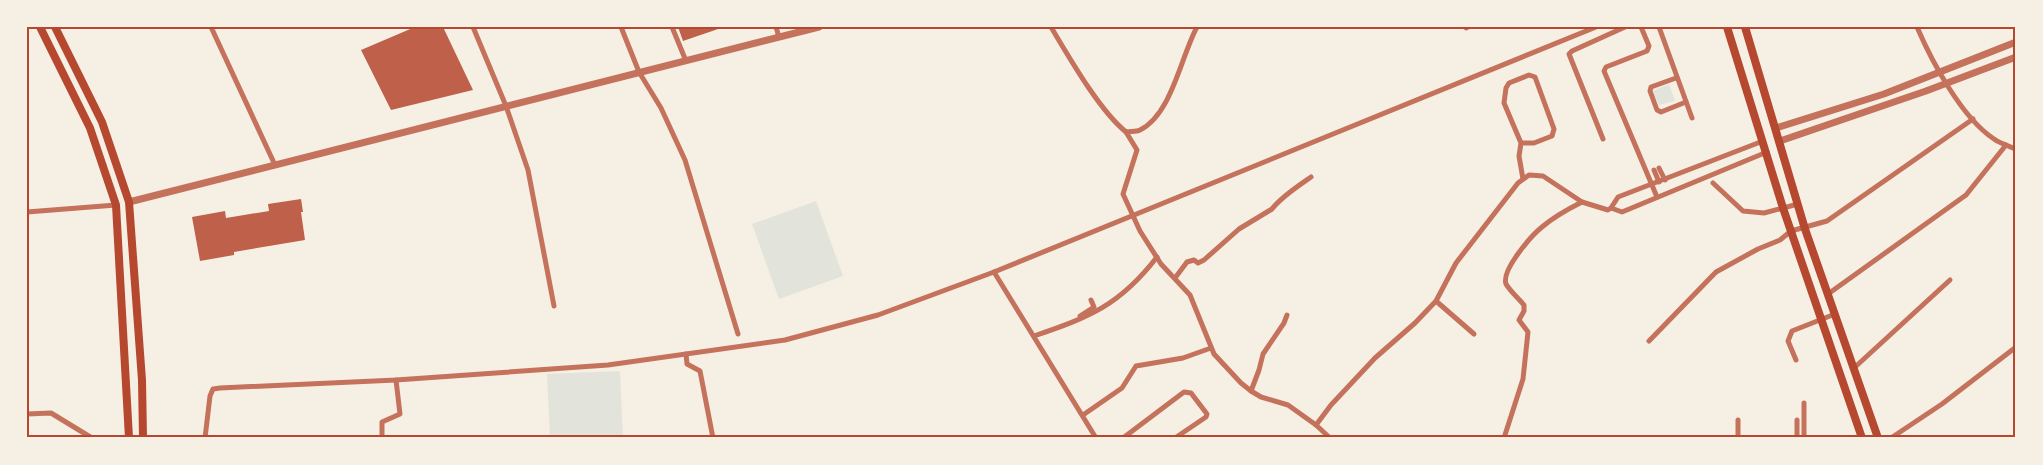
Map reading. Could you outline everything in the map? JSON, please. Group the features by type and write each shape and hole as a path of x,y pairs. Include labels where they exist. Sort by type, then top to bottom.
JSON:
{"main road":[{"path":"40,27 90,128 116,205 129,438"},
{"path":"55,27 102,122 129,202 142,380 143,438"},
{"path":"1728,27 1783,208 1862,438"},
{"path":"1744,27 1805,229 1878,438"}],"street":[{"path":"211,27 275,165"},
{"path":"473,27 506,106 528,170 554,306"},
{"path":"621,27 639,72 661,108 685,160 738,334"},
{"path":"672,27 686,61"},
{"path":"776,27 779,37"},
{"path":"129,202 819,27"},
{"path":"1051,27 1103,106 1126,132 1137,150 1123,194 1136,224 1157,257 1190,295 1211,348 1228,370 1260,398 1288,405 1330,438"},
{"path":"1126,132 1139,131 1156,116 1171,93 1189,41 1197,27"},
{"path":"205,438 210,396 213,389 396,380 608,364 785,340 878,315 994,272 1596,27"},
{"path":"1603,139 1569,54 1625,27"},
{"path":"1641,27 1649,46 1647,51 1606,67 1604,71 1657,197"},
{"path":"1659,27 1692,118"},
{"path":"1917,27 1938,72 1973,119 1994,139 2016,149"},
{"path":"1776,128 1884,94 2016,42"},
{"path":"1780,141 2016,57"},
{"path":"1521,143 1534,143 1552,136 1554,129 1535,77 1529,75 1509,83 1504,103 1521,143 1519,156 1523,179"},
{"path":"1676,78 1651,87 1650,91 1657,110 1661,112 1686,102"},
{"path":"1649,341 1716,273 1758,249 1780,240 1791,231 1805,229 1827,221 1973,119"},
{"path":"1611,208 1618,197 1764,141"},
{"path":"1828,294 1966,195 2006,145"},
{"path":"1316,425 1331,405 1375,358 1436,301 1456,263 1511,191 1529,175 1543,176 1582,202 1622,212 1767,152"},
{"path":"1657,169 1662,181"},
{"path":"1175,278 1187,262 1194,260 1198,263 1204,260 1239,229 1272,209 1287,193 1311,177"},
{"path":"1713,183 1743,211 1764,213 1798,204"},
{"path":"1504,438 1523,379 1528,333 1519,320 1524,311 1524,305 1506,283 1506,274 1520,252 1541,228 1561,213 1582,202"},
{"path":"27,212 116,205"},
{"path":"1034,336 1106,307 1139,280 1157,257"},
{"path":"994,272 1096,438"},
{"path":"1854,368 1950,280"},
{"path":"1081,318 1081,314 1094,307 1091,300"},
{"path":"1436,301 1474,334"},
{"path":"1796,360 1788,341 1794,329 1835,314"},
{"path":"1251,391 1263,354 1287,315"},
{"path":"1891,438 1942,404 2016,347"},
{"path":"1083,415 1122,388 1136,366 1183,358 1211,348"},
{"path":"686,354 687,364 700,371 713,438"},
{"path":"382,438 382,422 399,414 396,380"},
{"path":"1123,438 1188,391 1207,414 1175,438"},
{"path":"1804,403 1804,438"},
{"path":"27,414 51,413 92,438"},
{"path":"1738,420 1738,438"},
{"path":"1797,420 1797,438"}],"shaded area":[{"path":"1669,84 1675,101 1659,105 1652,91"},
{"path":"816,201 843,276 779,299 752,224"},
{"path":"620,371 623,438 550,438 547,374"}],"building":[{"path":"415,27 443,27 473,90 391,110 361,50"},
{"path":"678,27 724,27 683,41"},
{"path":"301,199 305,240 234,252 234,255 200,261 192,217 225,211 226,218 269,211 268,204"}]}
